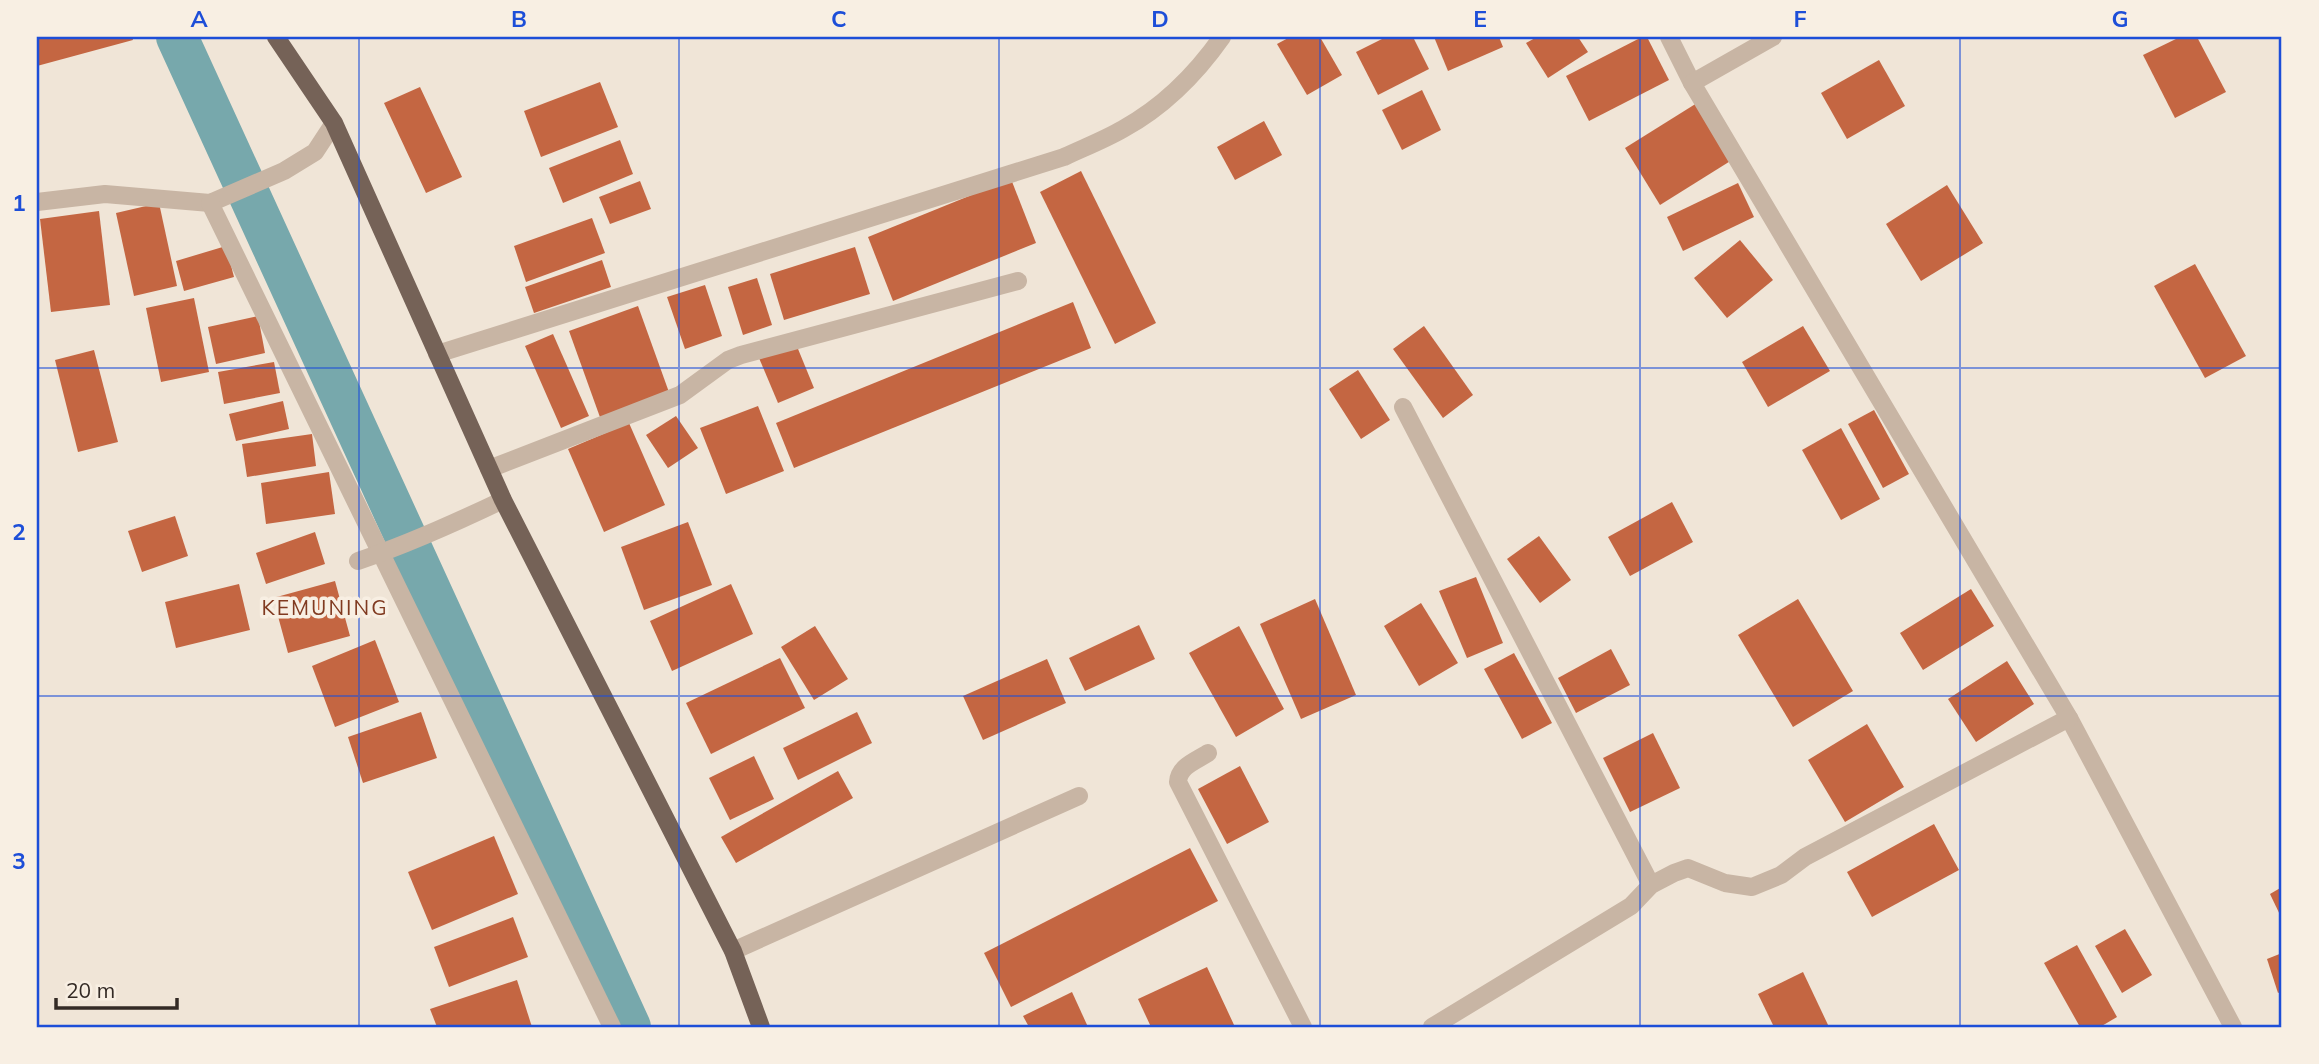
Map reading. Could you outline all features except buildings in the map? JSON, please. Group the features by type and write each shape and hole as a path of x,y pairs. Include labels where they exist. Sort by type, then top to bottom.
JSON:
{"main road":[{"path":"276,37 334,123 503,500 733,951 761,1027"}],"street":[{"path":"437,354 1064,157 1125,129 1174,93 1205,61 1222,37"},
{"path":"1669,37 1692,83 2070,718 2233,1027"},
{"path":"1692,83 1773,37"},
{"path":"37,202 105,194 210,203 284,171 315,152 334,123"},
{"path":"210,203 390,551 612,1027"},
{"path":"489,468 680,396 728,360 741,355 1018,281"},
{"path":"1404,407 1651,885"},
{"path":"358,561 441,530 503,500"},
{"path":"1432,1027 1632,906 1651,885 1674,873 1688,869 1725,883 1752,887 1781,875 1805,857 2070,718"},
{"path":"1208,753 1185,767 1179,774 1178,782 1303,1027"},
{"path":"733,951 1079,796"}],"waterway":[{"path":"177,37 630,1027"}],"district":[{"name":"KEMUNING","path":"325,608"}]}
